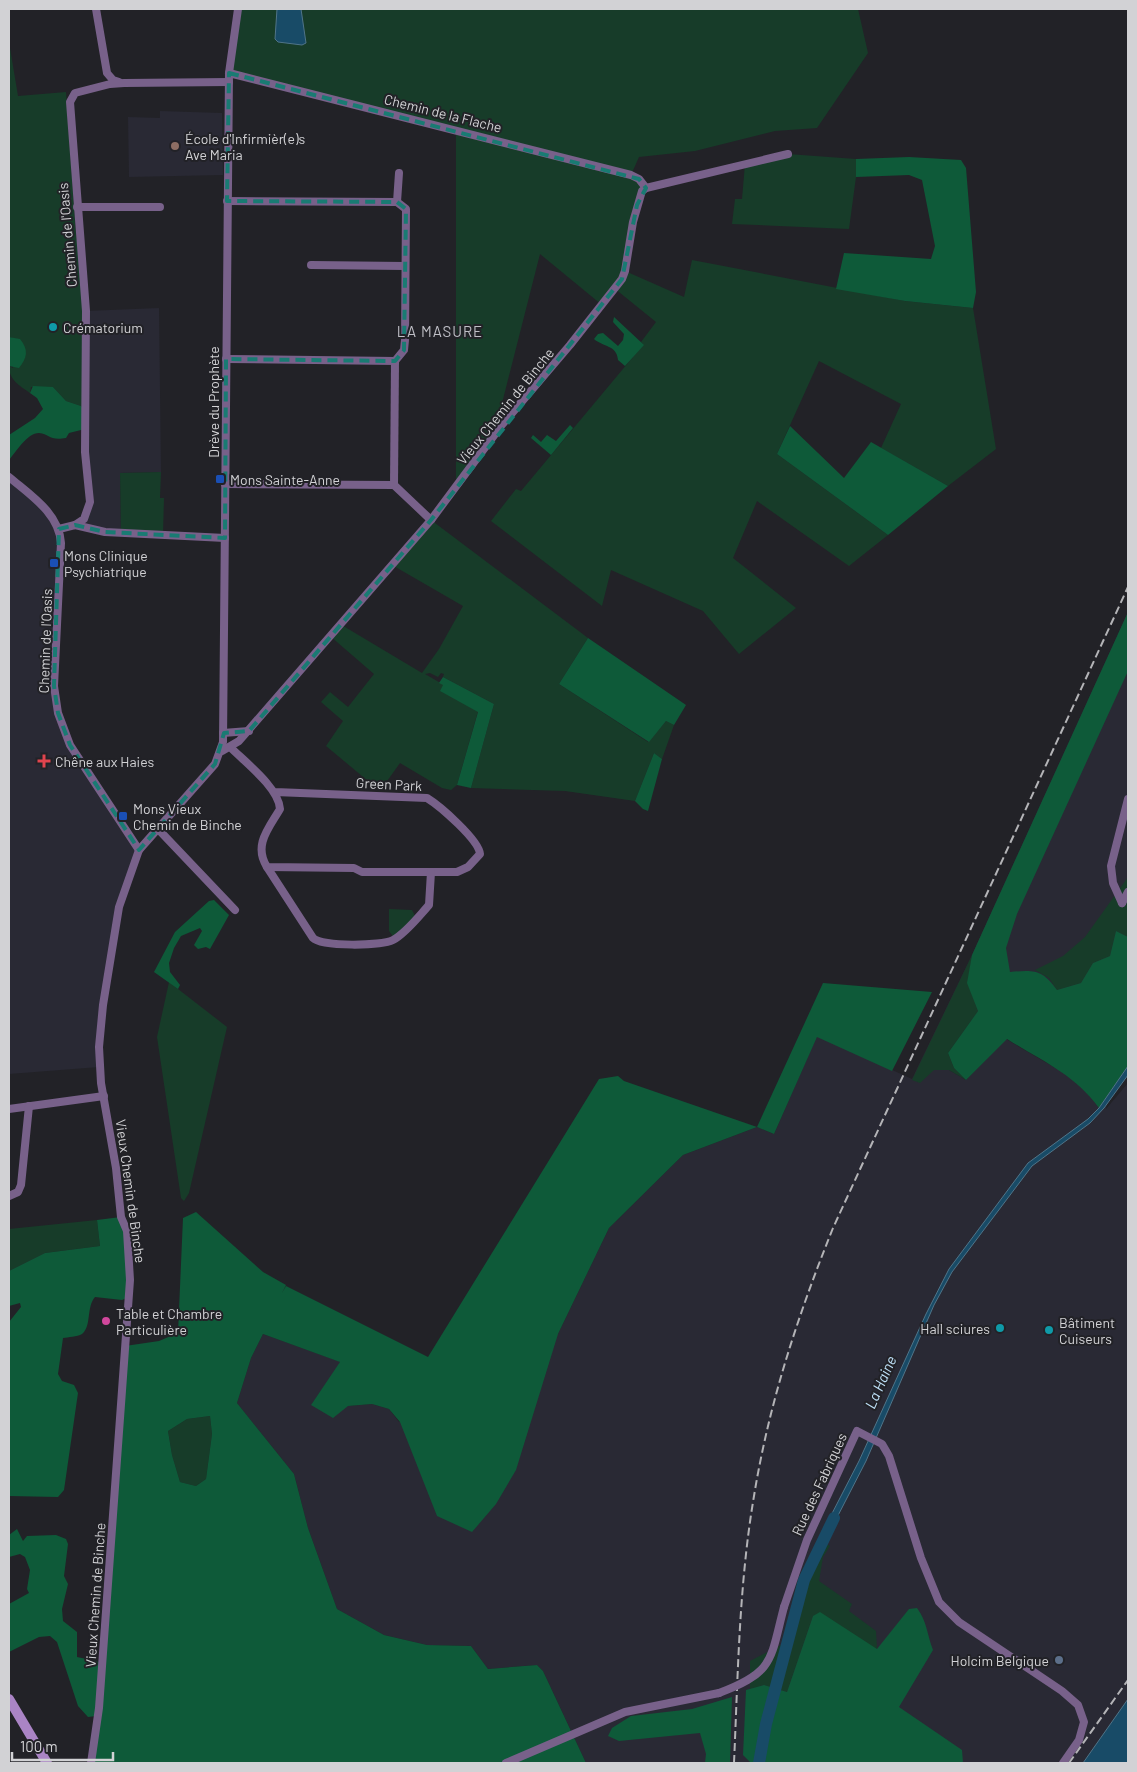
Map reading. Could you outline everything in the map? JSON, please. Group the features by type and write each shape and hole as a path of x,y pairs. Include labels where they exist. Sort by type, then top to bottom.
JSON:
{"main road":[{"path":"9,1699 47,1763"}],"street":[{"path":"96,9 107,73 113,80 124,83"},
{"name":"Drève du Prophète","path":"222,751 229,73 238,9"},
{"name":"Chemin de la Flache","path":"229,73 631,175 639,179 646,188"},
{"name":"Chemin de l'Oasis","path":"75,525 84,518 90,502 85,452 87,327 70,102 75,94 110,84 229,82"},
{"path":"646,188 788,154"},
{"path":"397,202 399,173"},
{"name":"Vieux Chemin de Binche","path":"91,1763 99,1708 130,1280 127,1231 121,1217 99,1047 103,1005 119,907 139,850 215,764 222,751 230,747 249,731 431,520 502,426 622,279 625,272 637,205 642,191 646,188"},
{"path":"227,201 397,202 406,209 404,350 395,361 394,486"},
{"path":"77,207 160,207"},
{"path":"311,265 405,266"},
{"path":"226,359 395,361"},
{"path":"9,477 50,514 59,529 75,525 105,532 225,538"},
{"path":"225,484 394,486 431,520"},
{"name":"Chemin de l'Oasis","path":"59,529 61,543 54,686 58,712 70,745 139,850"},
{"path":"223,733 249,731"},
{"path":"230,747 274,792 280,808 260,848 267,867 317,942 382,944 394,939 429,905 431,872"},
{"name":"Green Park","path":"267,867 354,868 362,872 431,872 463,870 480,854 480,849 471,839 443,810 427,798 274,792"},
{"path":"1128,799 1111,866 1113,883 1122,903 1128,892"},
{"path":"158,829 235,910"},
{"path":"9,1108 104,1096"},
{"path":"9,1196 18,1192 21,1184 29,1106"},
{"name":"Rue des Fabriques","path":"506,1763 625,1712 719,1692 750,1680 764,1668 771,1656 784,1607 807,1540 857,1432 879,1442 889,1456 924,1566 939,1602 959,1622 1069,1696 1078,1705 1084,1722 1079,1740 1063,1763"}],"highlighted area":[{"path":"229,73 639,179 646,188 637,205 622,279 431,520 249,731 224,733 215,764 139,850 70,745 58,713 54,686 59,529 75,525 105,532 225,538 226,359 395,361 404,350 406,209 397,202 227,201"}],"shaded area":[{"name":"École d'Infirmièr(e)s Ave Maria","path":"160,111 222,113 223,175 129,177 128,117 160,118"},
{"path":"159,308 161,472 120,473 121,533 75,525 87,512 86,311"},
{"name":"Chêne aux Haies","path":"9,477 50,514 59,529 55,665 62,729 139,850 126,883 103,1005 99,1067 9,1074"},
{"path":"1128,612 1128,931 1106,1109 1128,1083 1128,1699 1083,1763 586,1763 543,1671 537,1665 488,1669 471,1646 427,1645 384,1635 337,1609 308,1528 294,1474 237,1403 251,1358 263,1334 341,1362 312,1404 348,1406 372,1404 389,1409 399,1422 558,1334 609,1228 683,1155 757,1127 774,1134 817,1036 912,1079 972,955","holes":["978,1011 1057,1069 1006,1039 966,1080 949,1070 934,1070"]}],"green space":[{"path":"238,9 858,9 868,53 817,128 775,131 695,151 639,157 631,175 639,179 642,191 625,271 684,297 692,260 905,301 973,308 996,449 948,486 881,448 901,404 819,361 777,454 888,535 849,566 757,501 733,558 796,608 739,654 703,611 611,570 602,606 491,521 516,489 521,491 643,345 641,342 656,322 614,288 602,305 540,254 499,415 501,426 456,488 456,129 229,73"},
{"path":"9,42 18,96 66,92 76,235 81,265 86,412 81,406 66,401 53,387 31,387 30,393 15,382 9,371 9,366 13,368 17,339 9,337"},
{"path":"788,154 856,159 856,177 849,229 732,224 735,199 742,199 745,164"},
{"path":"909,157 961,160 966,168 976,292 973,308 905,301 836,289 844,253 931,259 935,246 922,180 909,175 856,177 856,159"},
{"path":"614,317 644,345 625,366 618,360 617,355 612,349 594,339 598,334 603,333 618,346 623,340 624,334 613,322"},
{"path":"9,337 20,339 26,350 24,361 19,368 9,366"},
{"path":"33,386 53,387 66,401 81,406 86,412 85,429 69,433 66,438 60,439 39,433 30,436 9,460 9,435 35,418 43,409 37,398 30,393"},
{"path":"570,425 573,428 551,455 531,438 533,435 541,442 547,435 556,441"},
{"path":"790,426 844,478 871,442 948,486 888,535 777,454"},
{"path":"161,472 160,498 164,498 163,535 121,533 120,473"},
{"path":"431,520 588,638 559,684 648,742 666,721 674,725 662,759 654,753 635,801 565,791 471,788 494,704 443,677 444,674 441,673 438,677 430,673 425,674 444,685 441,691 478,711 457,785 451,790 442,788 400,763 380,791 326,746 343,721 321,702 330,692 348,707 374,674 330,636 340,624 422,673 439,649 463,606 392,565"},
{"path":"1128,612 1128,671 1017,914 1006,948 1010,972 1037,972 1047,978 1057,990 1081,983 1093,963 1110,956 1116,931 1128,937 1128,1066 1099,1108 1068,1077 1007,1039 966,1080 954,1068 948,1053 978,1011 967,983 972,955"},
{"path":"588,638 686,705 674,725 666,721 649,742 559,684"},
{"path":"443,677 494,704 471,788 457,785 478,712 440,691 443,685 439,683"},
{"path":"654,753 662,759 648,811 635,801"},
{"path":"1128,877 1128,937 1116,931 1110,956 1093,963 1081,983 1057,990 1049,978 1035,970 1063,956 1085,937"},
{"path":"214,900 229,915 210,949 206,947 198,949 194,945 202,931 200,928 181,936 174,948 169,963 170,972 180,985 178,989 154,972 175,932 209,901"},
{"path":"389,909 412,910 415,916 395,939 389,931"},
{"path":"972,955 968,983 978,1011 948,1053 954,1068 966,1080 949,1070 934,1070 920,1083 912,1080"},
{"path":"169,982 227,1027 189,1193 184,1201 181,1198 157,1037"},
{"path":"823,983 932,992 892,1071 817,1037 774,1134 757,1127"},
{"path":"618,1076 624,1081 757,1127 683,1155 609,1228 558,1334 516,1470 496,1504 472,1532 437,1516 400,1422 389,1409 372,1404 348,1406 333,1418 311,1405 340,1362 263,1334 251,1358 237,1403 294,1474 308,1528 337,1609 384,1635 427,1645 471,1646 488,1669 537,1665 543,1671 586,1763 91,1763 96,1716 88,1717 78,1706 57,1642 50,1636 39,1637 9,1652 9,1604 29,1593 27,1589 30,1570 25,1557 20,1554 9,1557 9,1535 17,1529 23,1541 27,1536 56,1535 66,1539 68,1544 64,1576 68,1584 62,1609 63,1621 77,1632 77,1657 102,1664 125,1346 159,1341 178,1333 183,1218 196,1212 263,1272 286,1285 282,1293 286,1286 428,1357 599,1079","holes":["210,1416 212,1434 206,1479 196,1486 180,1482 172,1455 168,1431 187,1419"]},
{"path":"121,1217 127,1231 129,1297 122,1300 95,1297 92,1301 85,1331 80,1335 63,1338 58,1374 62,1381 74,1385 78,1393 64,1490 58,1497 9,1496 9,1322 21,1307 20,1303 9,1306 9,1271 45,1253 100,1246 97,1220"},
{"path":"97,1220 100,1246 45,1253 9,1271 9,1229"},
{"path":"210,1416 212,1434 206,1479 196,1486 180,1482 172,1455 168,1431 187,1419"},
{"path":"819,1539 830,1546 823,1557 819,1581 852,1604 849,1611 876,1631 877,1649 813,1616 787,1692 764,1685 750,1689 750,1661 783,1644 797,1583"},
{"path":"917,1608 925,1623 933,1650 899,1707 962,1750 963,1763 751,1763 743,1755 746,1690 764,1685 787,1692 813,1616 820,1612 877,1649 909,1609"},
{"path":"732,1697 730,1763 705,1763 706,1754 700,1733 619,1741 608,1736 612,1728 631,1716 692,1709"}],"water":[{"path":"277,9 301,9 306,43 302,45 278,42 275,39"},
{"path":"1128,1066 1128,1075 1104,1108 1090,1123 1032,1166 952,1272 934,1305 866,1461 828,1535 823,1531 859,1461 926,1314 949,1269 1028,1163 1088,1119 1099,1108"},
{"path":"1128,1699 1128,1763 1083,1763"}],"waterway":[{"name":"La Haine","path":"759,1763 766,1724 804,1580 834,1518"}],"railway":[{"path":"734,1763 745,1562 754,1496 776,1393 808,1294 833,1228 1128,587"},
{"path":"1069,1763 1128,1680"}],"place":[{"name":"École d'Infirmièr(e)s Ave Maria","path":"175,146"},
{"name":"Crématorium","path":"53,327"},
{"name":"Mons Sainte-Anne","path":"220,479"},
{"name":"Mons Clinique Psychiatrique","path":"54,563"},
{"name":"Chêne aux Haies","path":"44,761"},
{"name":"Mons Vieux Chemin de Binche","path":"123,816"},
{"name":"Table et Chambre Particulière","path":"106,1321"},
{"name":"Hall sciures","path":"1000,1328"},
{"name":"Bâtiment Cuiseurs","path":"1049,1330"},
{"name":"Holcim Belgique","path":"1059,1660"}],"district":[{"name":"LA MASURE","path":"440,331"}]}
